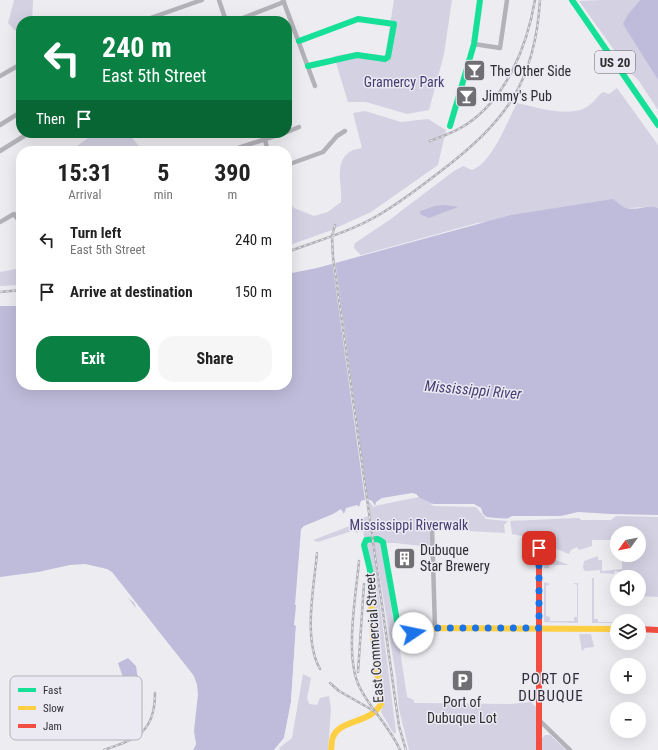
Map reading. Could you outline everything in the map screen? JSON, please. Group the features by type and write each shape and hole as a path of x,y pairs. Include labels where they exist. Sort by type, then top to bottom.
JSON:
{"main road":[{"path":"450,126 474,44 480,0"},
{"name":"US 20","path":"572,0 658,125"},
{"path":"299,41 358,19 394,24 388,57 381,59 357,55 308,66"},
{"name":"East Commercial Street","path":"331,750 333,738 337,732 376,713 381,704 373,636 370,570 364,544 366,540 382,540 395,617 403,629 410,632 420,633 434,628"},
{"path":"539,544 539,750"},
{"path":"434,628 610,629"},
{"path":"646,629 658,630"}],"street":[{"path":"157,16 202,0"},
{"path":"219,0 224,16"},
{"path":"474,44 500,48 506,0"},
{"path":"247,16 284,1 290,16"},
{"path":"292,22 315,86"},
{"path":"0,76 16,67"},
{"path":"0,125 16,115"},
{"path":"292,130 299,127"},
{"path":"292,163 323,152 345,131"},
{"path":"0,151 21,138"},
{"path":"244,146 268,138"},
{"path":"265,139 267,146"},
{"path":"0,222 14,214 16,216"},
{"path":"432,528 434,628"},
{"path":"539,720 570,750"}],"green space":[{"path":"14,0 33,0 32,16 16,16 16,31 8,23"},
{"name":"Gramercy Park","path":"394,0 452,0 444,54 429,110 407,114 366,102 348,102 334,56 358,52 385,56"},
{"path":"640,0 628,14 624,24 658,80 658,110 639,81 630,72 579,1"},
{"path":"617,88 658,145 658,208 625,208 477,223 361,255 354,248 355,243 388,221 454,171 463,166 472,170 479,166 492,151 517,103 542,109 569,112 578,111 588,106 603,92 609,94"},
{"path":"365,111 401,122 428,119 446,130 438,165 371,212 329,231 292,244 292,205 294,208 314,216 328,212 341,202 340,173 343,160 347,154 353,150 362,148 353,113"},
{"path":"88,138 132,138 139,146 77,146"},
{"path":"16,269 16,285 0,286 0,272"},
{"name":"Mississippi Riverwalk","path":"426,496 611,514 658,515 658,597 646,596 646,570 612,570 622,569 622,562 646,562 646,526 610,526 610,540 592,540 592,546 579,550 577,547 571,550 569,554 554,548 556,543 547,539 543,534 538,534 531,538 512,534 510,519 504,525 505,533 468,531 467,524 431,524 430,547 385,543 382,538 374,537 368,500 380,504"},
{"path":"368,516 371,538 364,538 363,525 358,526 358,533 353,531 351,526 353,525 353,522"},
{"path":"350,526 352,531 318,542 313,540"},
{"path":"377,540 381,544 393,618 396,624 407,697 414,700 414,703 511,704 531,702 536,707 536,750 409,750 399,709 396,676 374,541"},
{"path":"372,542 396,732 394,734 381,712 384,703 375,641 367,548 367,544"},
{"path":"544,556 549,556 548,557 569,565 549,565 549,568 544,568"},
{"name":"Mississippi Riverwalk","path":"598,556 598,560 602,560 602,571 610,570 610,574 600,573 600,570 585,571 583,568 584,561"},
{"path":"592,578 594,578 594,619 598,619 598,622 610,623 592,623"},
{"path":"544,582 550,584 546,586 546,616 550,617 550,621 574,621 574,617 577,617 577,585 573,583 578,583 578,623 544,622"},
{"path":"579,634 591,634 594,647 585,648 582,651"},
{"path":"303,674 311,678 307,698 309,704 317,705 320,698 329,696 331,709 328,750 280,750 279,748 292,738"},
{"path":"545,735 550,735 566,750 542,750 542,738"}],"water":[{"path":"640,0 658,0 658,80 623,24 628,14"},
{"name":"Mississippi River","path":"613,199 621,206 630,209 650,207 658,208 658,515 489,518 474,504 434,504 418,497 375,506 372,501 363,500 359,508 304,529 294,625 296,626 291,702 284,738 274,750 193,750 196,744 193,732 197,696 194,679 106,571 70,567 46,572 0,578 0,306 16,306 16,390 292,390 292,273 317,268 511,215"},
{"path":"445,205 458,207 429,218 420,214 420,211 435,206"},
{"path":"128,658 136,666 137,676 123,676 118,663"}],"pier":[{"path":"335,260 368,499 372,501 375,506 374,508 370,502 364,502 360,511 346,514 345,516 341,515 305,531 300,605 295,605 301,529 304,526 333,514 341,509 344,514 346,508 357,505 359,507 361,501 365,500 332,261"},
{"path":"412,493 419,497 375,506 376,502 382,498"},
{"path":"430,504 474,504 481,508 486,517 507,519 512,516 561,516 578,512 658,515 658,517 616,516 611,520 581,520 579,518 507,521 486,519 476,507 434,506"},
{"path":"85,564 107,569 112,572 194,676 198,694 194,731 196,744 193,750 191,750 194,744 191,732 195,695 192,680 137,610 134,603 123,594 109,576 102,572 70,569 47,574 0,580 0,577 38,572 70,565"},
{"path":"296,626 298,626 293,702 286,738 276,750 274,750 284,738 291,702"}],"railway":[{"path":"430,141 463,127 481,113 493,100 504,85 521,52 527,35 535,0"},
{"path":"292,250 344,232 385,211 410,195 441,171 464,153 483,135 500,117 513,98 524,77 532,55 537,29 540,0"},
{"path":"335,225 332,236 333,257 399,726 406,750"},
{"path":"0,292 16,290"},
{"path":"317,553 312,597 311,628 315,657 320,669"},
{"path":"359,561 352,626 355,675 364,696 391,734 400,750"},
{"path":"358,672 364,584"},
{"path":"330,683 339,691 374,711"},
{"path":"142,732 152,717 155,693"},
{"path":"104,750 130,740"}],"traffic: fast":[{"path":"450,126 474,44 480,0"},
{"path":"572,0 658,125"},
{"path":"299,41 358,19 394,24 388,57 385,59 357,55 308,66"},
{"path":"371,594 370,570 364,545 366,540 378,539 383,542 397,621 408,630 415,632 423,631"}],"traffic: slow":[{"path":"331,750 332,739 337,731 348,724 370,715 381,704 373,637 371,594"},
{"path":"423,631 439,628 610,629"}],"traffic: jam":[{"path":"539,544 539,750"},
{"path":"646,629 658,630"}],"place":[{"name":"The Other Side","path":"474,71"},
{"name":"Jimmy's Pub","path":"466,96"},
{"name":"Dubuque Star Brewery","path":"405,558"},
{"name":"Port of Dubuque Lot","path":"462,680"}],"district":[{"name":"PORT OF DUBUQUE","path":"551,688"}],"route":[{"path":"413,633 420,633 434,628 539,628 539,548"}]}
